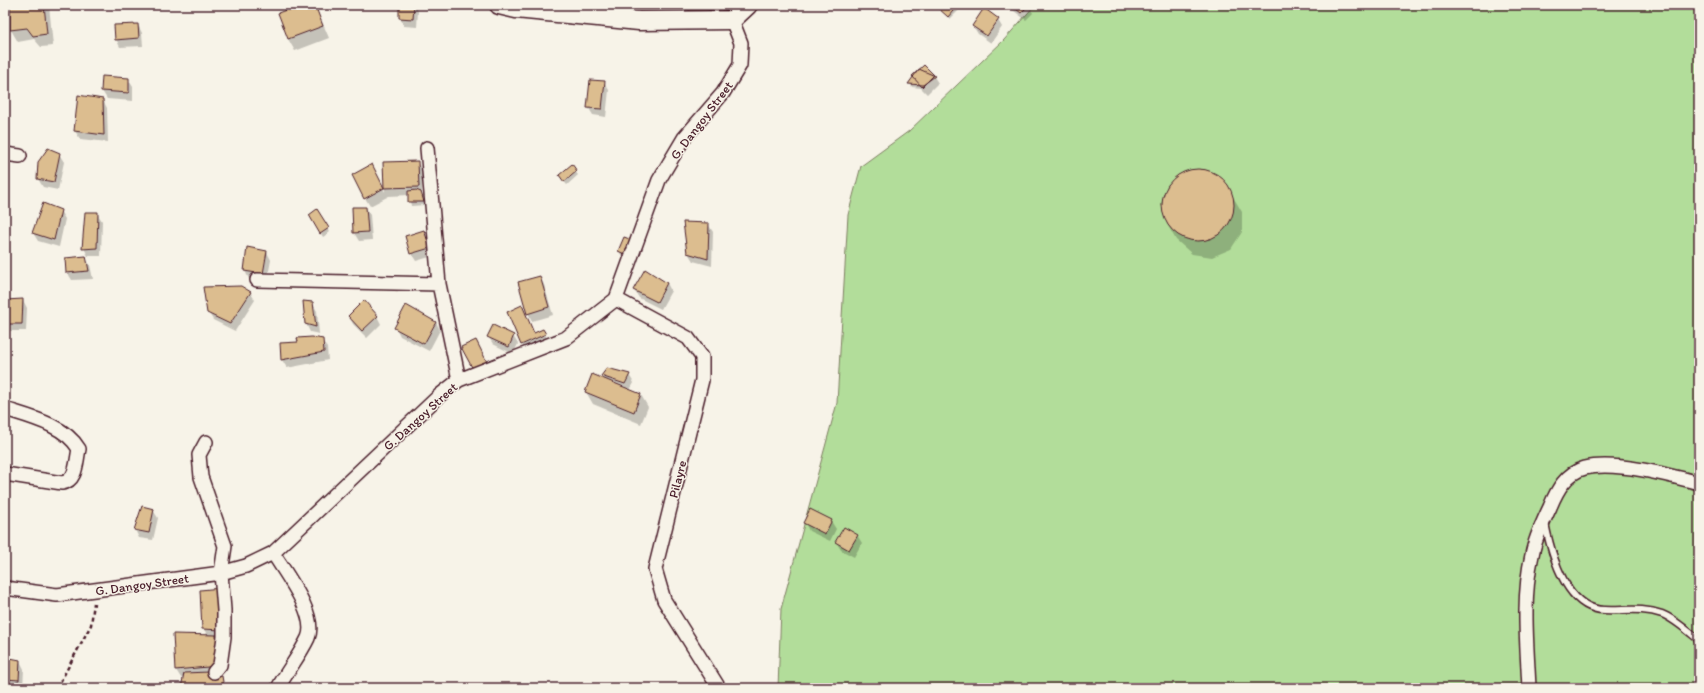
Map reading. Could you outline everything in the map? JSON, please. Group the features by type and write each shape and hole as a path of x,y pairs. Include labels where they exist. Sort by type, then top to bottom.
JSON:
{"street":[{"path":"499,5 516,10 639,21 732,20 748,5"},
{"name":"G. Dangoy Street","path":"5,588 57,595 221,573 246,566 273,553 440,395 460,380 566,338 616,299 659,180 684,138 723,93 740,65 741,43 732,20"},
{"path":"427,148 439,284 460,380"},
{"path":"5,154 20,156"},
{"path":"257,280 439,284"},
{"name":"Pilayre","path":"616,299 688,338 702,357 702,380 655,569 664,600 719,688"},
{"path":"5,410 35,418 63,432 74,440 79,449 72,479 68,482 62,483 5,474"},
{"path":"206,442 199,454 201,477 225,546 221,573 224,610 224,637 220,665 214,672"},
{"path":"1529,688 1527,594 1532,554 1544,520 1559,486 1572,474 1584,468 1604,466 1627,468 1699,483"},
{"path":"273,553 303,604 310,622 308,637 278,688"}],"lane":[{"path":"1544,520 1554,562 1565,583 1577,597 1591,608 1603,610 1636,609 1663,614 1699,640"}],"path":[{"path":"57,688 91,625 96,590"}],"green space":[{"path":"1035,5 1699,5 1699,688 778,688 781,609 837,403 848,215 861,166 909,131 1004,40"}],"building":[{"path":"10,5 44,5 47,34 33,36 27,28 10,30"},
{"path":"299,5 315,5 323,26 288,39 278,13"},
{"path":"399,5 414,5 413,19 399,18"},
{"path":"688,5 711,5 712,9 690,14"},
{"path":"941,5 957,6 948,17 938,8"},
{"path":"1011,5 1029,5 1021,13"},
{"path":"984,8 999,19 987,36 972,26"},
{"path":"138,24 139,38 115,40 114,25"},
{"path":"924,65 934,75 922,87 912,76"},
{"path":"919,69 935,76 923,85 908,84"},
{"path":"102,76 129,78 129,93 101,91"},
{"path":"590,80 605,81 602,109 587,108"},
{"path":"78,95 103,99 104,135 74,131"},
{"path":"48,148 60,153 54,182 37,179 38,162"},
{"path":"418,161 419,187 384,188 383,162"},
{"path":"372,164 384,188 364,199 352,175"},
{"path":"572,164 577,171 564,182 559,175"},
{"path":"1191,169 1205,169 1212,171 1224,179 1232,191 1234,205 1232,219 1224,231 1212,239 1205,241 1191,241 1184,239 1172,231 1164,219 1162,212 1162,198 1164,191 1172,179 1184,171"},
{"path":"416,190 421,192 424,202 408,202 408,191"},
{"path":"43,203 61,210 54,240 32,233"},
{"path":"352,207 366,207 368,232 353,233"},
{"path":"317,209 329,228 320,234 309,215"},
{"path":"85,212 98,212 97,248 82,249"},
{"path":"683,222 709,223 708,259 687,253"},
{"path":"424,230 430,248 410,254 405,236"},
{"path":"624,237 635,241 629,256 618,251"},
{"path":"247,247 267,251 263,274 244,271"},
{"path":"86,256 89,271 66,273 65,258"},
{"path":"645,269 667,283 657,302 633,290"},
{"path":"540,276 549,307 527,314 518,282"},
{"path":"241,286 251,292 230,324 207,313 203,287"},
{"path":"23,299 22,324 5,324 5,300"},
{"path":"364,300 378,316 362,331 348,316"},
{"path":"303,301 313,302 316,327 305,324"},
{"path":"406,305 436,322 424,344 394,328"},
{"path":"522,305 534,333 543,329 546,334 521,345 507,312"},
{"path":"493,325 514,335 509,347 487,337"},
{"path":"312,337 323,339 324,352 281,360 280,343 298,342 297,338"},
{"path":"476,340 488,364 474,371 461,347"},
{"path":"607,368 630,374 625,384 601,376"},
{"path":"592,374 641,394 634,412 585,392"},
{"path":"142,506 154,509 149,533 134,530"},
{"path":"810,509 832,520 825,534 803,523"},
{"path":"844,527 858,535 849,550 835,542"},
{"path":"221,588 221,630 202,629 200,590"},
{"path":"173,634 216,635 219,666 175,670"},
{"path":"5,657 20,660 19,680 5,679"},
{"path":"209,672 211,679 222,676 224,688 181,688 184,673"}]}
